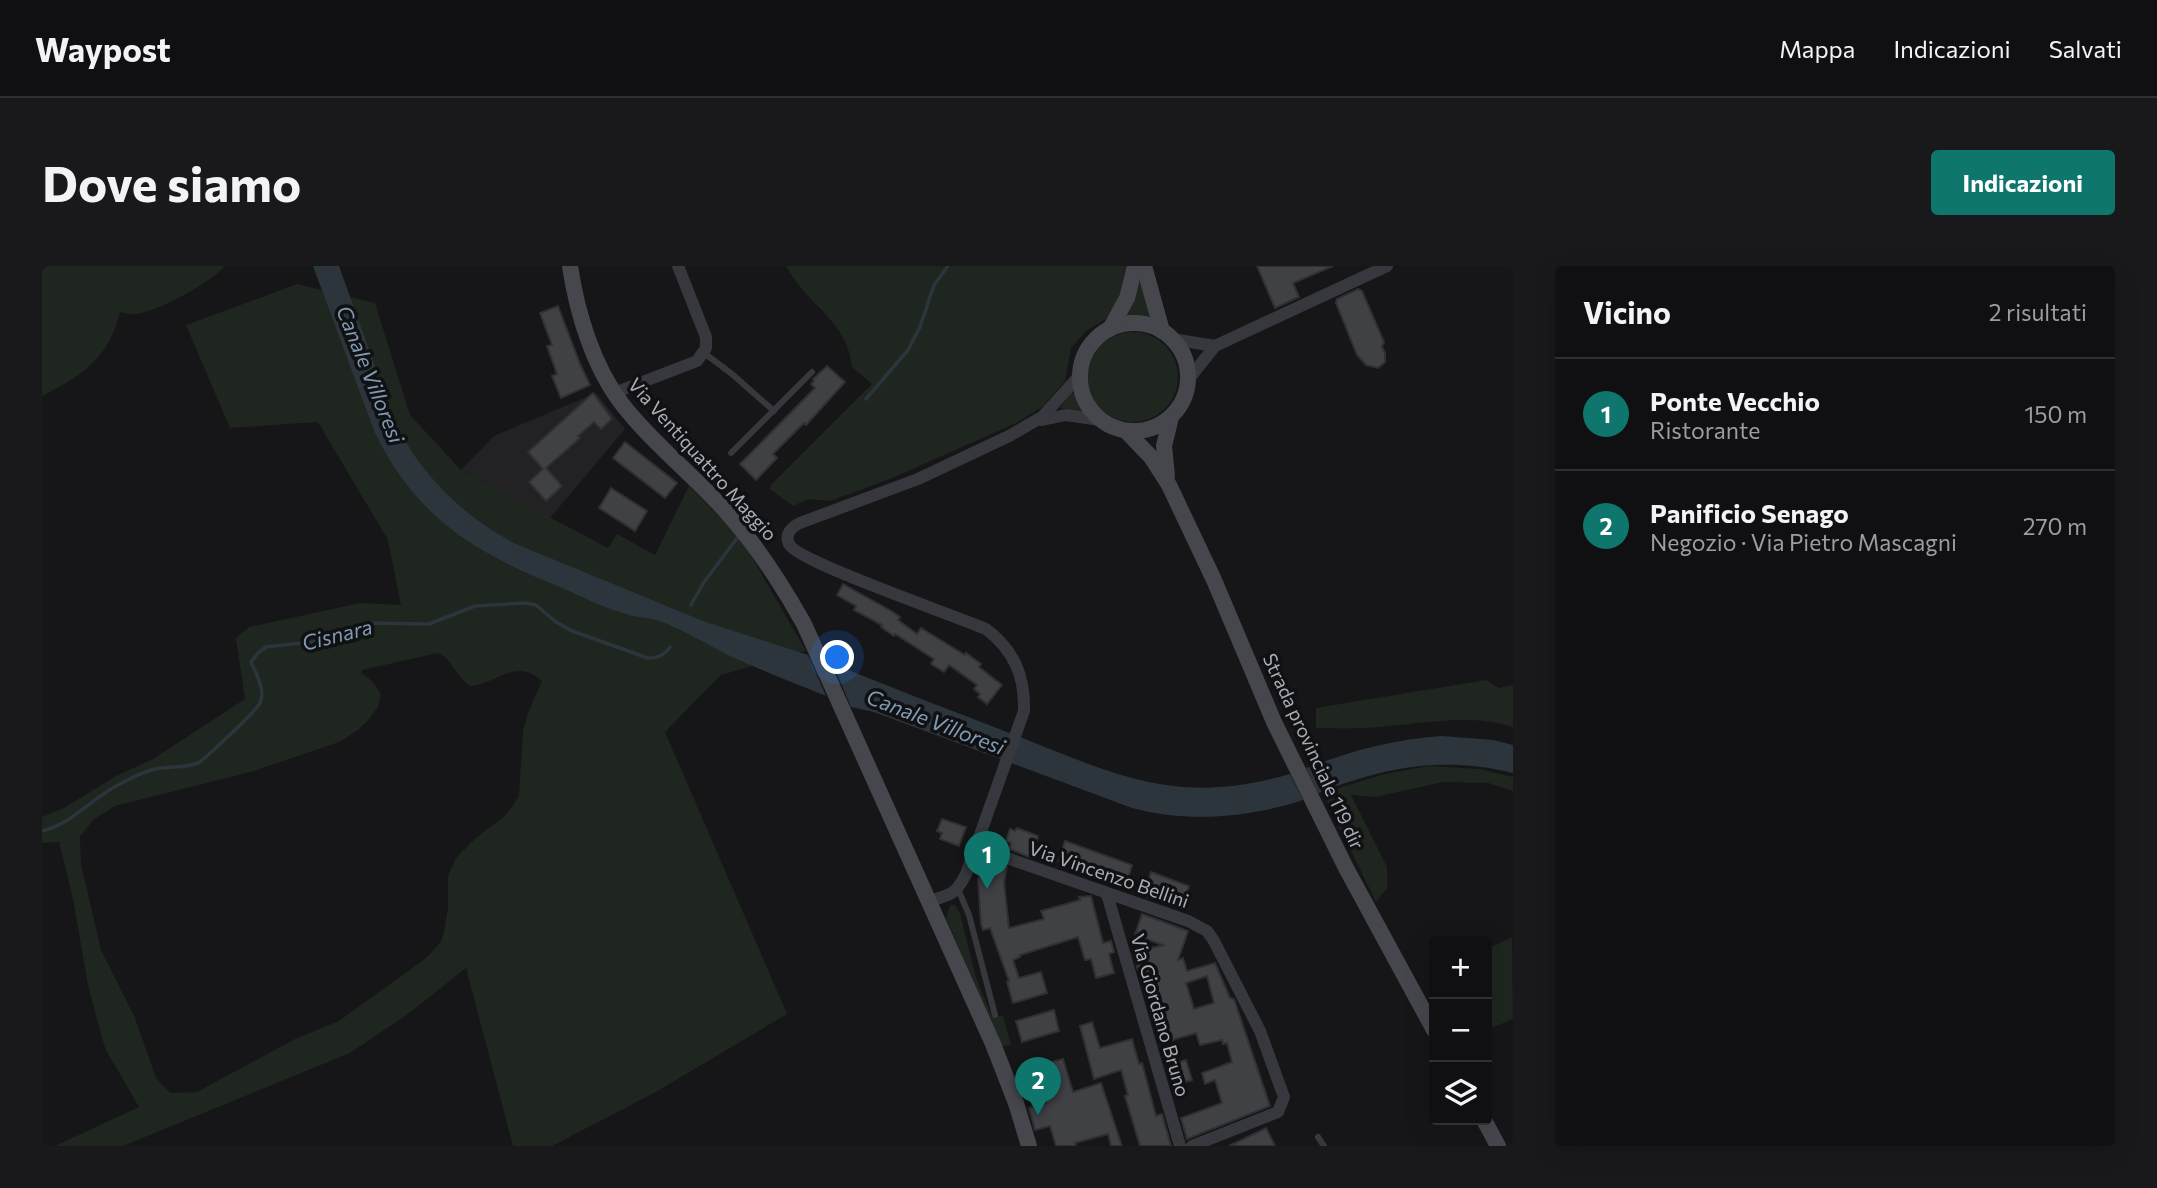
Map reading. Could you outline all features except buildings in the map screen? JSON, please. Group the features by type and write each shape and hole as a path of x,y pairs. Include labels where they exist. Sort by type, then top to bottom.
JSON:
{"street":[{"name":"Via Ventiquattro Maggio","path":"570,266 590,344 614,393 748,537 792,603 821,660 1007,1077 1029,1146"},
{"path":"614,393 697,360 704,353 706,337 678,266"},
{"path":"1110,329 1126,298 1135,266"},
{"path":"1144,266 1147,282 1167,335 1183,353 1188,380"},
{"path":"929,901 946,897 958,889 1020,727 1024,711 1023,682 1013,656 996,637 974,623 824,566 792,549 788,535 790,529 909,483 1032,424 1066,415 1100,420 1126,431 1155,428 1171,417 1183,400 1188,380 1215,346 1387,266"},
{"path":"1100,420 1087,405 1080,385 1080,375 1089,348 1102,334 1120,325 1142,324 1167,335 1215,346"},
{"path":"1032,424 1050,410 1080,375"},
{"name":"Strada provinciale 119 dir","path":"1169,485 1163,456 1171,417"},
{"name":"Strada provinciale 119 dir","path":"1126,431 1152,457 1169,485 1321,817 1429,1021"},
{"name":"Via Vincenzo Bellini","path":"975,847 1188,921 1207,931 1234,977 1260,1031 1284,1097 1278,1112 1192,1146"},
{"name":"Via Giordano Bruno","path":"1107,894 1180,1146"},
{"path":"1486,1125 1498,1146"}],"lane":[{"path":"704,353 774,411"},
{"path":"731,453 812,372"},
{"path":"958,889 969,915 995,1016"},
{"path":"1318,1137 1324,1146"}],"shaded area":[{"path":"42,266 225,266 196,288 158,308 134,314 120,312 109,342 92,363 42,396"},
{"path":"786,266 1126,266 1119,298 1106,319 1086,331 1071,348 1065,381 1042,407 1016,423 890,479 830,501 808,499 793,506 770,489 771,485 872,384 852,367 843,337 804,292"},
{"path":"1138,281 1142,282 1150,317 1124,316"},
{"path":"297,284 375,303 410,415 461,470 608,548 617,534 655,555 689,486 742,540 806,651 721,675 665,732 787,1014 654,1093 552,1146 513,1146 466,968 408,1014 350,1053 123,1146 55,1146 139,1107 106,1050 88,985 73,899 59,842 42,843 42,817 64,808 116,776 153,759 245,699 236,638 249,627 360,603 401,605 388,540 318,422 230,428 186,325","holes":["438,653 470,686 523,671 542,681 523,731 519,796 506,815 477,837 456,858 448,876 448,907 441,942 426,958 339,1021 295,1039 197,1092 170,1093 156,1078 135,1018 101,950 81,864 80,837 93,820 115,806 254,771 339,742 358,730 378,707 381,694 372,681 361,673 362,670"]},
{"path":"1133,332 1150,335 1165,345 1175,360 1178,377 1175,394 1165,409 1150,419 1133,422 1116,419 1101,409 1091,394 1088,377 1091,360 1101,345 1116,335"},
{"path":"1071,392 1075,394 1082,412 1060,408"},
{"path":"596,393 625,429 550,518 461,470 494,436"},
{"path":"1486,680 1499,688 1513,685 1513,727 1494,722 1456,720 1379,727 1316,728 1316,708"},
{"path":"1428,766 1479,769 1513,777 1513,791 1488,783 1443,782 1375,797 1351,795 1387,867 1387,888 1376,902 1323,793 1381,775"},
{"path":"950,905 955,905 960,913 976,978 992,1016 1003,1016 1011,1045 1001,1044 946,918"},
{"path":"1512,937 1513,1019 1492,1028 1492,999 1492,947"}],"water":[{"name":"Canale Villoresi","path":"313,266 339,266 396,425 419,462 462,508 516,544 703,621 808,655 826,696 740,661 658,620 610,609 531,575 476,547 452,530 410,489 375,433"},
{"name":"Canale Villoresi","path":"833,664 1113,772 1145,781 1212,788 1249,784 1290,774 1303,800 1261,811 1218,816 1175,816 1132,808 874,712 851,707"},
{"path":"1442,736 1493,740 1513,745 1513,773 1462,765 1414,767 1367,777 1318,793 1306,768 1373,747"}],"waterway":[{"name":"Cisnara","path":"866,399 908,350 920,327 934,285 948,266"},
{"name":"Cisnara","path":"691,605 704,582 738,537"},
{"name":"Cisnara","path":"42,831 63,823 110,789 137,775 155,769 193,765 202,760 260,703 261,687 251,662 266,647 320,641 365,623 429,624 475,606 526,603 536,605 572,631 648,658 661,656 670,647"}],"place":[{"name":"Ponte Vecchio","path":"987,889"},
{"name":"Panificio Senago","path":"1038,1115"}]}
